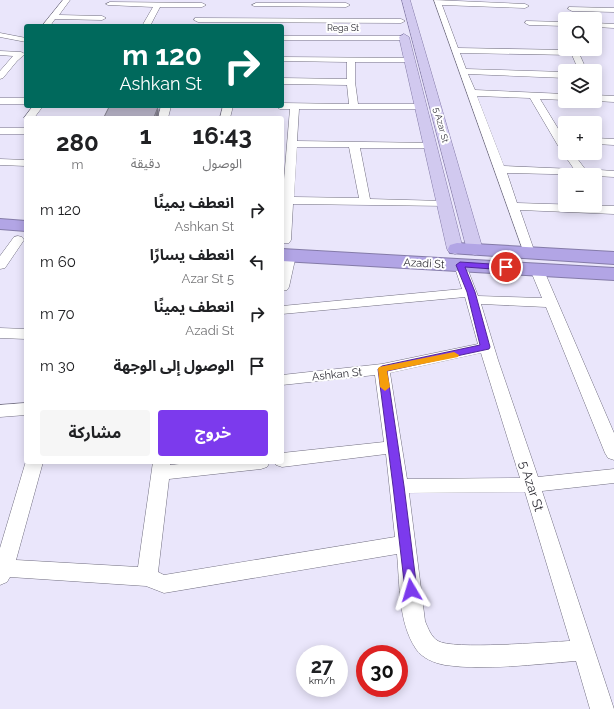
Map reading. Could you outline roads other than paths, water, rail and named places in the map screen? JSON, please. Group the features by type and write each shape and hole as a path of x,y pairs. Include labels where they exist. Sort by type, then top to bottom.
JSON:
{"highway":[{"path":"0,224 23,236"},
{"path":"0,239 23,236"},
{"name":"Azadi St","path":"285,248 533,261 614,258"},
{"name":"Azadi St","path":"457,257 476,250 614,274"}],"main road":[{"name":"5 Azar St","path":"396,0 420,107 457,257"},
{"name":"5 Azar St","path":"406,0 476,250"},
{"path":"416,90 431,91"}],"street":[{"path":"48,24 67,0"},
{"path":"568,0 574,12"},
{"path":"54,17 107,9 158,4 203,2 197,23 251,20 401,21"},
{"path":"558,22 526,12 438,2 533,261 614,453"},
{"path":"251,20 257,3 346,3 348,20"},
{"path":"147,24 158,4"},
{"path":"97,24 107,9"},
{"path":"572,9 614,10"},
{"path":"526,12 531,34"},
{"path":"602,25 614,26"},
{"path":"0,35 24,40"},
{"name":"Rega St","path":"284,38 404,38"},
{"path":"455,50 558,51"},
{"path":"0,53 22,55"},
{"path":"0,76 22,55"},
{"path":"284,59 409,60"},
{"path":"351,60 351,82 354,106"},
{"path":"463,70 558,75"},
{"path":"284,81 351,82"},
{"path":"472,93 558,97"},
{"path":"533,95 558,134"},
{"path":"602,98 614,98"},
{"path":"0,101 24,101"},
{"path":"284,106 420,107"},
{"path":"284,261 288,200 286,163 292,144 295,106"},
{"path":"0,131 23,131"},
{"path":"602,141 614,142"},
{"path":"292,144 430,145"},
{"path":"354,145 365,202"},
{"path":"1,164 24,163"},
{"path":"500,169 558,172"},
{"path":"602,174 614,174"},
{"path":"288,200 444,204"},
{"path":"513,206 614,210"},
{"path":"0,265 23,236"},
{"name":"5 Azar St","path":"457,257 472,296 485,347 532,485 602,709"},
{"path":"284,310 472,296 551,303"},
{"path":"0,333 24,334"},
{"name":"Ashkan St","path":"284,380 382,369 485,347"},
{"path":"382,369 399,486 414,620 422,640 434,652 456,656 584,650"},
{"path":"0,411 24,408"},
{"path":"284,460 393,447"},
{"path":"33,464 1,571 147,577 164,584 405,544"},
{"path":"147,577 161,468 228,464"},
{"path":"399,486 532,485 614,476"}]}
